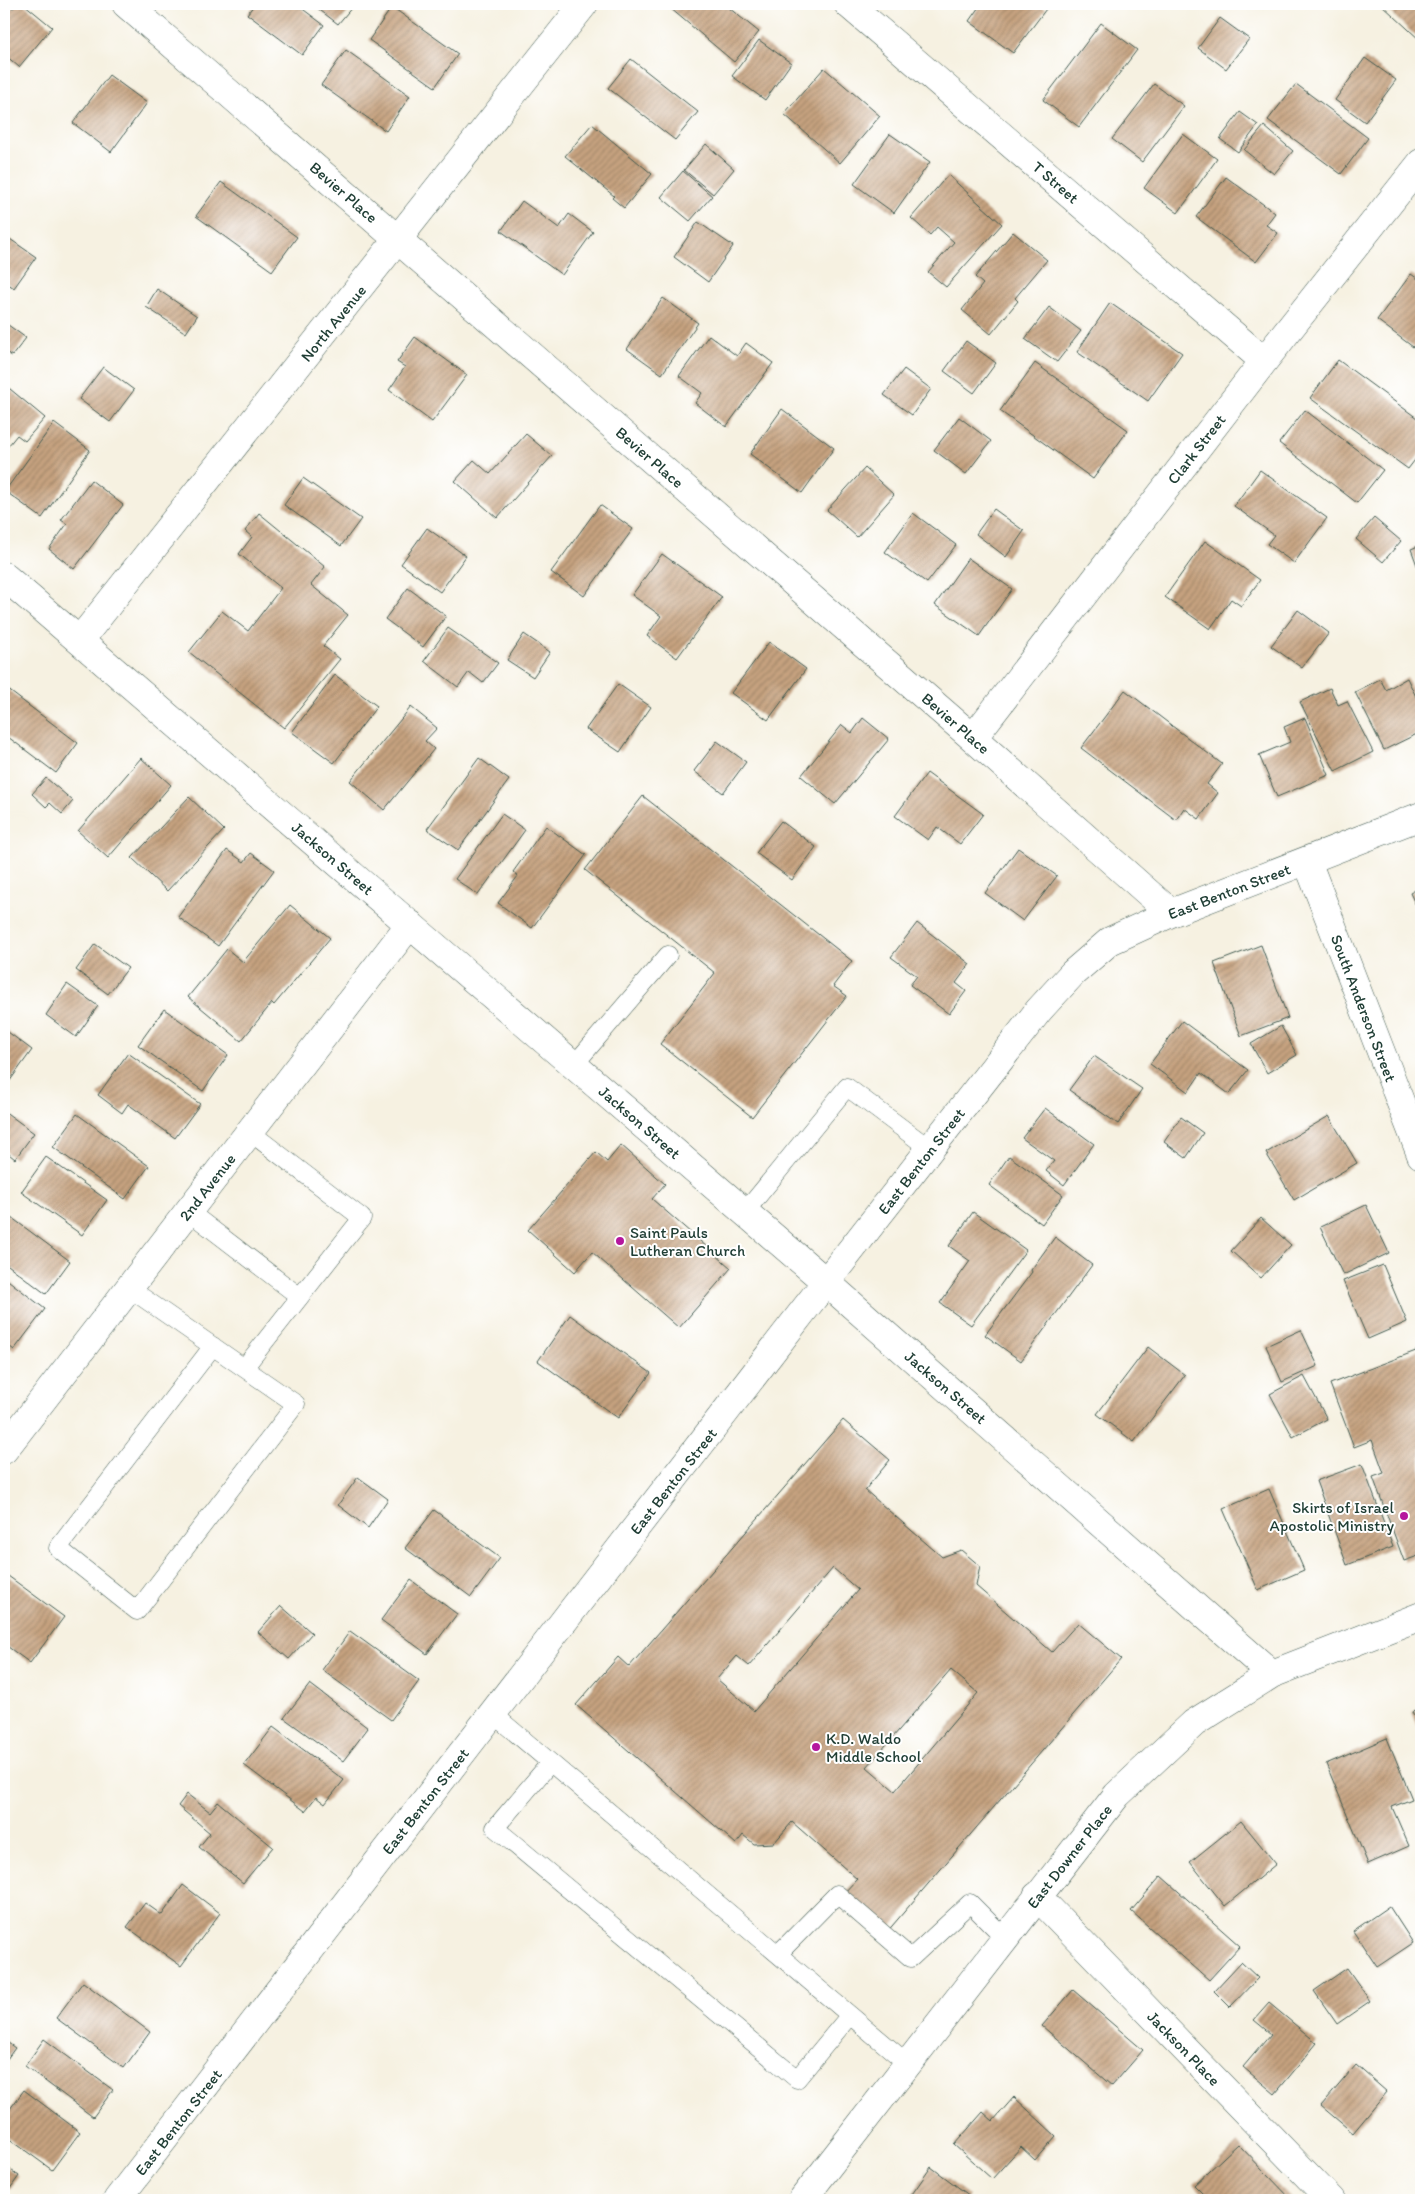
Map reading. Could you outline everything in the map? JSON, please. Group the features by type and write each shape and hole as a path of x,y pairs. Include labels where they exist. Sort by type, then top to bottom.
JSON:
{"street":[{"name":"Bevier Place","path":"126,4 973,738 1172,913"},
{"name":"North Avenue","path":"80,640 399,240 584,4"},
{"name":"T Street","path":"848,4 1264,360"},
{"name":"Clark Street","path":"973,738 1264,360 1421,163"},
{"name":"Jackson Street","path":"4,576 826,1282 1272,1674"},
{"name":"East Benton Street","path":"117,2200 826,1282 1039,1010 1073,973 1110,941 1172,913 1421,816"},
{"name":"South Anderson Street","path":"1307,861 1421,1155"},
{"name":"2nd Avenue","path":"4,1450 410,924"},
{"name":"East Downer Place","path":"802,2200 1117,1795 1194,1723 1272,1674 1421,1616"},
{"name":"Jackson Place","path":"1037,1896 1331,2200"}],"lane":[{"path":"574,1065 668,956"},
{"path":"745,1212 847,1086 930,1149"},
{"path":"244,1368 362,1218 250,1132"},
{"path":"188,1211 300,1297"},
{"path":"129,1288 213,1346 296,1404 137,1611 58,1548 213,1346"},
{"path":"493,1714 908,2064"},
{"path":"550,1763 495,1828 797,2079 850,2015"},
{"path":"778,1954 837,1894 911,1958 970,1903 1005,1938"}],"building":[{"path":"4,4 8,4 13,8 17,4 24,4 52,27 19,67 4,54"},
{"path":"255,4 296,4 324,25 302,55 247,14"},
{"path":"312,4 350,4 353,6 338,24"},
{"path":"674,4 724,4 759,32 734,62 670,8"},
{"path":"981,4 1038,4 1046,9 1013,53 969,21"},
{"path":"1381,4 1421,4 1421,41"},
{"path":"392,7 458,54 435,87 369,40"},
{"path":"1220,18 1249,39 1226,69 1198,48"},
{"path":"1101,23 1137,50 1079,127 1043,100"},
{"path":"759,40 791,63 765,100 732,76"},
{"path":"346,50 410,96 386,131 321,85"},
{"path":"1365,58 1396,80 1365,122 1335,100"},
{"path":"631,59 698,112 675,140 608,88"},
{"path":"824,68 880,116 840,163 784,114"},
{"path":"109,75 147,103 111,152 73,123"},
{"path":"1154,84 1184,106 1142,162 1112,139"},
{"path":"1296,84 1368,138 1341,174 1268,120"},
{"path":"1240,112 1258,125 1238,152 1220,139"},
{"path":"592,124 652,174 624,208 612,198 614,196 565,156"},
{"path":"1264,126 1293,151 1274,174 1244,150"},
{"path":"890,134 930,162 894,213 854,184"},
{"path":"1183,134 1217,159 1178,213 1144,188"},
{"path":"706,144 734,169 713,194 684,170"},
{"path":"683,171 712,196 690,221 661,197"},
{"path":"948,175 1002,224 946,287 928,272 954,242 937,227 930,235 911,218"},
{"path":"1226,177 1275,213 1266,225 1278,233 1256,262 1196,217"},
{"path":"221,182 297,237 272,271 196,216"},
{"path":"522,201 559,228 569,214 593,232 562,275 501,231"},
{"path":"698,222 733,246 708,282 674,257"},
{"path":"1013,232 1047,260 1015,298 1018,301 991,334 962,310 983,284 975,277"},
{"path":"7,237 36,257 14,288 4,281 4,242"},
{"path":"1411,274 1421,281 1421,353 1377,320"},
{"path":"157,289 197,316 186,333 146,307"},
{"path":"663,298 698,323 662,374 627,349"},
{"path":"1110,303 1182,353 1148,401 1077,352"},
{"path":"1049,307 1081,331 1057,362 1025,339"},
{"path":"4,322 26,338 12,356 4,351"},
{"path":"709,335 737,356 746,343 773,363 726,427 695,403 702,393 679,376"},
{"path":"415,337 467,375 432,422 389,390 405,367 397,362"},
{"path":"966,341 996,363 974,393 944,371"},
{"path":"1338,360 1421,421 1421,452 1408,469 1310,398"},
{"path":"1035,363 1128,430 1093,479 1000,411"},
{"path":"103,367 134,390 110,422 79,399"},
{"path":"904,369 931,389 912,415 884,395"},
{"path":"4,384 45,418 25,441 17,435 4,451"},
{"path":"782,409 834,448 802,493 750,454"},
{"path":"1305,410 1383,470 1357,503 1279,443"},
{"path":"959,417 991,441 966,474 934,450"},
{"path":"54,423 90,450 42,518 5,491"},
{"path":"526,434 552,456 497,518 455,481 474,460 490,474"},
{"path":"865,468 894,495 857,537 827,510"},
{"path":"1260,470 1327,518 1294,563 1267,544 1274,535 1234,506"},
{"path":"303,478 361,519 341,546 284,505"},
{"path":"91,480 123,505 74,569 49,549 67,524 61,520"},
{"path":"600,505 633,529 584,596 551,572"},
{"path":"994,509 1024,531 1006,557 976,534"},
{"path":"259,513 325,567 311,585 348,615 323,646 340,659 284,728 189,652 222,611 248,631 281,588 239,554 252,537 245,531"},
{"path":"913,513 956,545 927,583 885,552"},
{"path":"1374,518 1401,541 1383,562 1356,539"},
{"path":"427,528 466,556 440,592 401,564"},
{"path":"1205,541 1260,580 1241,606 1231,599 1210,629 1165,597"},
{"path":"1421,545 1421,576 1411,549"},
{"path":"662,554 722,597 677,658 647,636 661,616 632,595"},
{"path":"968,558 1012,589 979,636 935,605"},
{"path":"408,588 446,616 423,647 385,619"},
{"path":"1298,610 1329,633 1302,668 1271,646"},
{"path":"448,628 498,663 483,683 469,672 458,687 424,661"},
{"path":"524,634 550,652 533,677 507,660"},
{"path":"769,642 806,669 768,720 731,693"},
{"path":"335,675 377,706 334,763 292,732"},
{"path":"1407,678 1421,707 1421,732 1384,750 1355,692 1380,679 1386,690"},
{"path":"618,684 651,707 620,752 586,729"},
{"path":"1330,688 1338,705 1347,701 1373,752 1335,771 1300,702"},
{"path":"7,689 78,743 56,773 4,734 4,694"},
{"path":"1125,690 1222,764 1207,784 1218,793 1199,819 1184,808 1176,820 1081,748"},
{"path":"411,707 437,728 425,741 434,749 384,810 350,781"},
{"path":"863,718 889,739 835,804 801,776 842,725 852,733"},
{"path":"1305,718 1329,775 1277,797 1259,755 1290,742 1284,727"},
{"path":"717,741 746,762 723,793 694,771"},
{"path":"141,758 171,785 108,858 78,831"},
{"path":"479,758 509,780 458,850 427,829"},
{"path":"927,773 983,814 960,844 937,827 928,840 895,816"},
{"path":"46,778 73,801 62,814 50,803 46,807 32,794"},
{"path":"643,796 852,961 833,986 847,996 752,1117 660,1044 715,973 585,870"},
{"path":"189,797 224,830 167,891 132,858"},
{"path":"502,814 525,830 478,895 455,879"},
{"path":"781,821 816,847 792,880 756,853"},
{"path":"546,826 586,855 532,928 498,903 518,876 513,872"},
{"path":"1018,848 1057,876 1023,921 985,893"},
{"path":"227,850 244,862 251,853 274,870 218,946 178,917"},
{"path":"1421,887 1421,916 1410,893"},
{"path":"290,905 330,938 241,1041 188,997 227,949 243,962"},
{"path":"917,923 970,964 956,983 966,991 949,1014 910,985 917,976 891,957"},
{"path":"95,944 128,968 108,994 76,970"},
{"path":"1261,945 1288,1018 1241,1036 1214,963"},
{"path":"67,984 98,1006 76,1037 46,1015"},
{"path":"164,1009 228,1055 203,1091 138,1045"},
{"path":"1182,1021 1248,1070 1229,1094 1201,1073 1188,1092 1150,1064"},
{"path":"1281,1026 1297,1055 1267,1073 1251,1044"},
{"path":"4,1029 32,1050 4,1089"},
{"path":"128,1053 200,1104 175,1138 128,1104 122,1113 98,1095"},
{"path":"1094,1056 1142,1089 1118,1124 1069,1090"},
{"path":"1045,1108 1094,1144 1064,1185 1046,1171 1054,1161 1022,1138"},
{"path":"4,1111 34,1133 15,1159 4,1150"},
{"path":"77,1114 149,1166 125,1199 53,1147"},
{"path":"1329,1116 1357,1163 1294,1200 1266,1153"},
{"path":"1181,1117 1203,1133 1186,1158 1164,1142"},
{"name":"Saint Pauls Lutheran Church","path":"621,1145 665,1184 652,1199 731,1268 679,1328 592,1252 575,1272 528,1230 596,1152 607,1162"},
{"path":"1009,1156 1063,1195 1042,1224 989,1185"},
{"path":"46,1157 107,1200 82,1235 21,1192"},
{"path":"1366,1205 1389,1253 1343,1275 1320,1227"},
{"path":"4,1212 70,1261 46,1294 4,1262"},
{"path":"973,1212 1026,1250 971,1325 940,1303 970,1261 949,1246"},
{"path":"1261,1218 1291,1245 1261,1278 1231,1251"},
{"path":"1055,1237 1092,1265 1021,1361 985,1335 1032,1272 1031,1270"},
{"path":"1383,1265 1407,1322 1368,1339 1343,1281"},
{"path":"4,1277 45,1309 14,1350 4,1342"},
{"path":"570,1315 651,1373 618,1418 538,1361"},
{"path":"1301,1330 1318,1366 1282,1382 1266,1346"},
{"path":"1148,1347 1185,1375 1134,1442 1097,1414"},
{"path":"1421,1349 1421,1555 1404,1561 1373,1477 1384,1473 1372,1440 1354,1447 1330,1384"},
{"path":"1304,1376 1327,1419 1293,1437 1270,1394"},
{"path":"843,1420 890,1460 865,1490 942,1557 961,1550 980,1566 976,1586 1052,1652 1078,1623 1121,1659 886,1933 842,1895 857,1879 792,1822 774,1843 754,1844 743,1835 736,1844 576,1705 618,1657 629,1667","holes":["833,1568 858,1590 754,1711 717,1679 737,1656 749,1666","951,1670 978,1693 895,1791 867,1767"]},
{"path":"1362,1464 1393,1547 1347,1565 1316,1481"},
{"path":"358,1477 388,1499 368,1528 338,1505"},
{"path":"1269,1489 1304,1570 1258,1590 1223,1509"},
{"path":"434,1510 500,1558 471,1597 405,1548"},
{"path":"4,1573 64,1617 30,1663 4,1644"},
{"path":"411,1580 457,1614 427,1654 381,1620"},
{"path":"281,1606 312,1633 289,1659 258,1632"},
{"path":"350,1631 419,1681 391,1720 322,1670"},
{"path":"310,1684 368,1728 343,1761 284,1718"},
{"path":"1421,1709 1421,1734 1412,1712"},
{"path":"273,1727 344,1780 325,1804 316,1797 305,1811 244,1765"},
{"path":"1387,1738 1412,1799 1392,1807 1409,1846 1368,1864 1326,1764"},
{"path":"187,1794 210,1812 218,1802 273,1847 243,1883 199,1847 210,1833 178,1806"},
{"path":"1241,1821 1276,1864 1225,1906 1190,1862"},
{"path":"1161,1876 1240,1946 1209,1980 1131,1911"},
{"path":"183,1885 220,1913 181,1966 127,1927 145,1903 162,1915"},
{"path":"1389,1906 1413,1943 1377,1967 1353,1931"},
{"path":"1241,1962 1258,1978 1230,2007 1214,1991"},
{"path":"1347,1968 1370,2001 1337,2024 1314,1991"},
{"path":"83,1982 150,2032 124,2068 56,2018"},
{"path":"1073,1990 1143,2050 1112,2086 1042,2026"},
{"path":"1269,2003 1317,2043 1275,2094 1243,2067 1271,2034 1254,2020"},
{"path":"44,2039 113,2090 93,2117 25,2066"},
{"path":"4,2040 15,2048 4,2063"},
{"path":"1356,2065 1387,2092 1353,2133 1321,2106"},
{"path":"24,2090 80,2132 52,2170 4,2135 4,2117"},
{"path":"1014,2097 1056,2136 1035,2160 1021,2147 992,2179 954,2145 983,2112 993,2121"},
{"path":"1238,2144 1292,2200 1209,2200 1194,2185"},
{"path":"4,2165 19,2176 4,2197"},
{"path":"931,2167 970,2196 967,2200 908,2200"}],"place":[{"name":"Saint Pauls Lutheran Church","path":"620,1241"},
{"name":"Skirts of Israel Apostolic Ministry","path":"1404,1516"},
{"name":"K.D. Waldo Middle School","path":"816,1747"}]}
